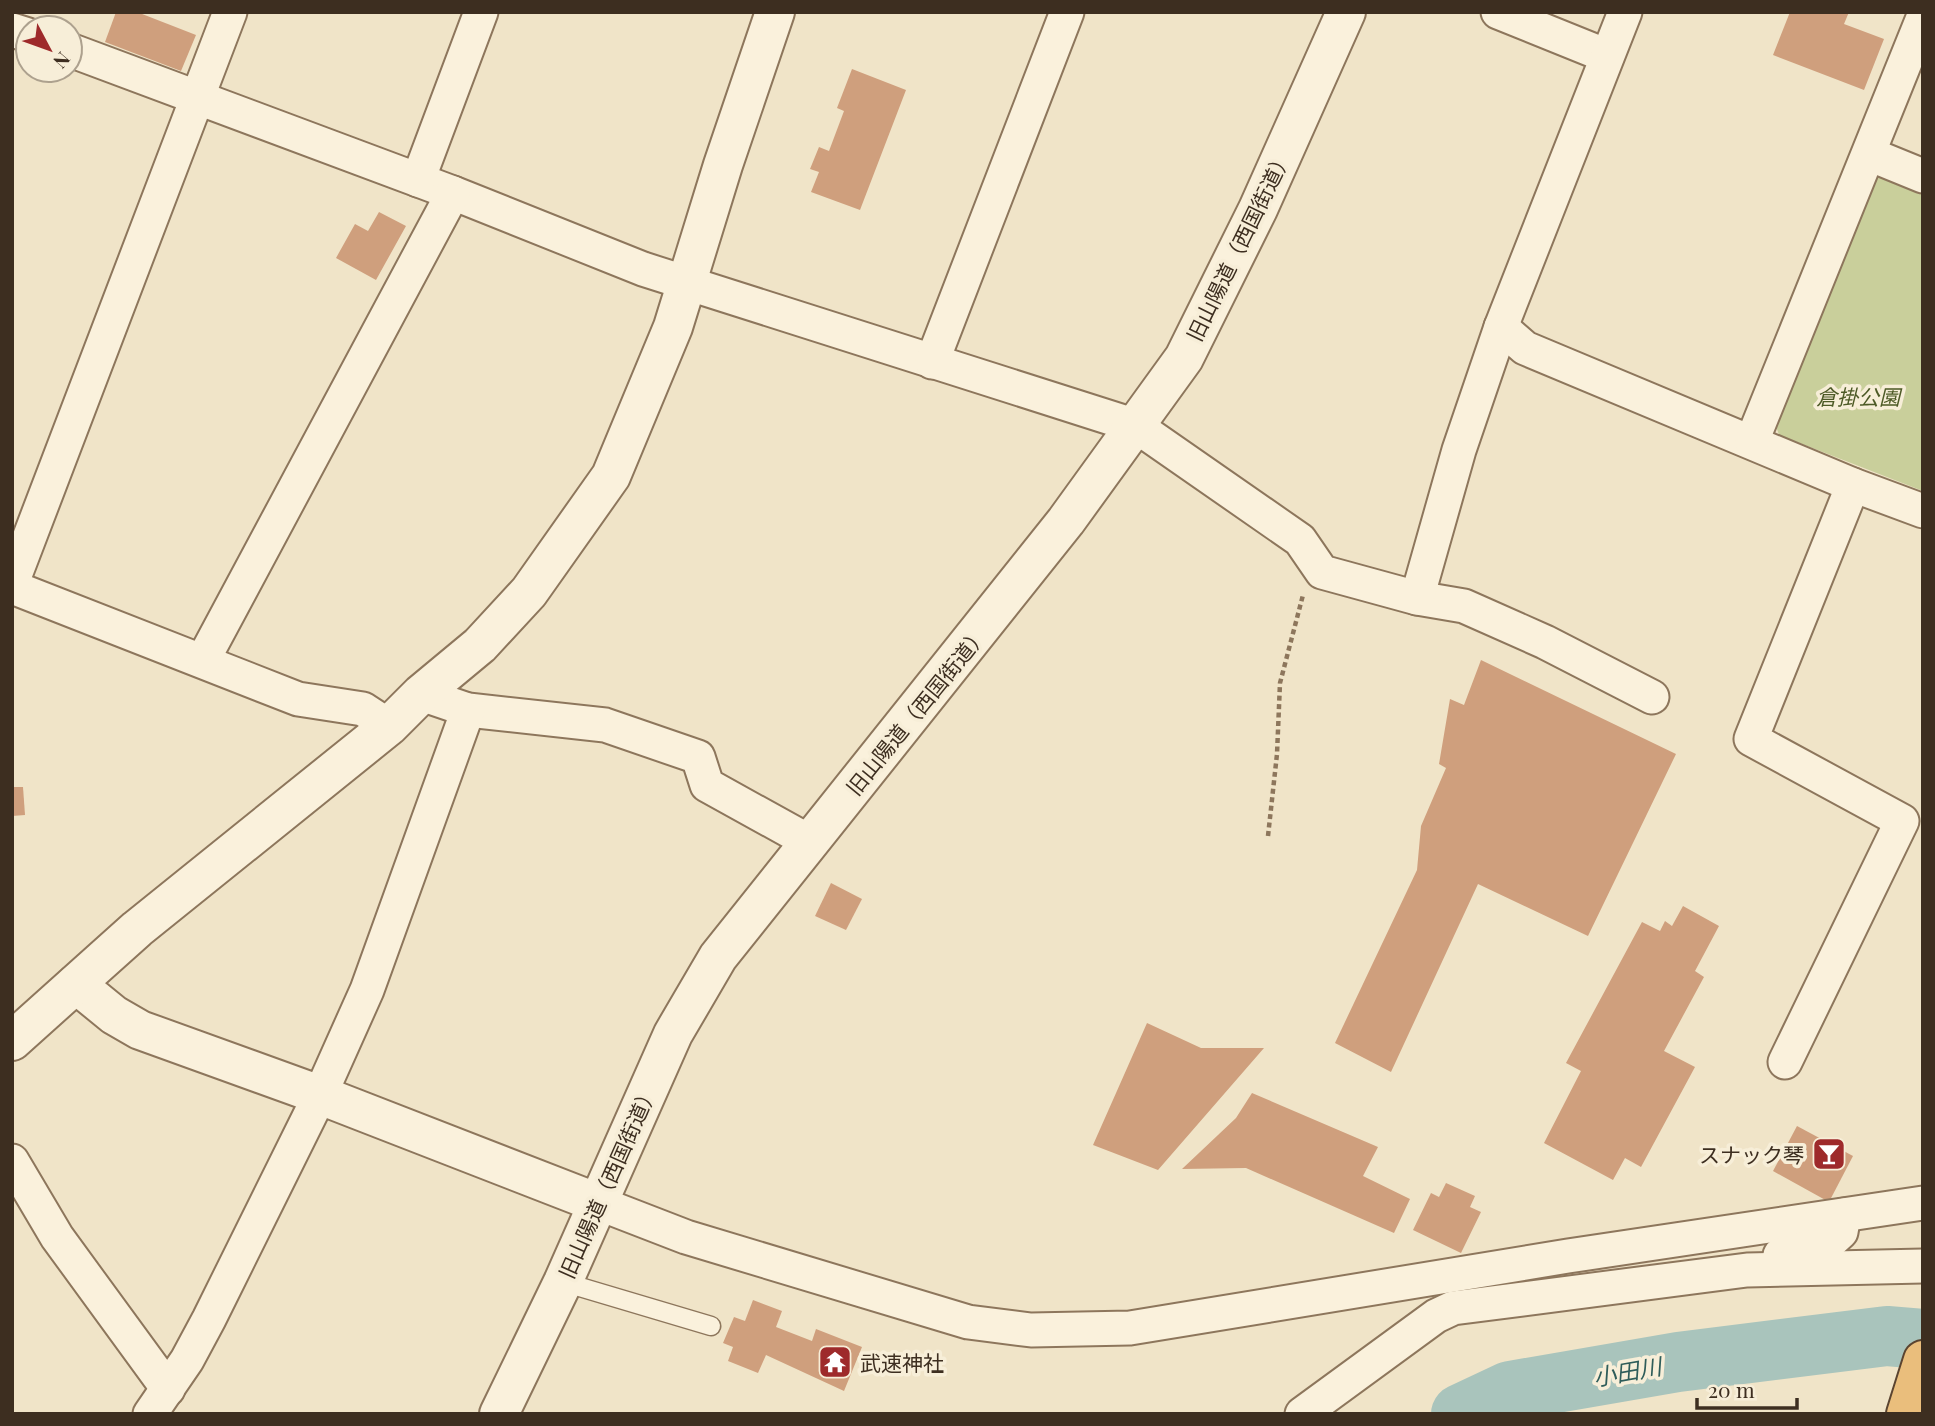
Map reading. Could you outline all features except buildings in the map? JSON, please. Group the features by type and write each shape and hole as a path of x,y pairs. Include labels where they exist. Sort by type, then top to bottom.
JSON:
{"highway":[{"path":"1906,1414 1923,1360"}],"street":[{"path":"230,12 12,585 298,699 363,709 389,726"},
{"path":"418,180 481,12"},
{"path":"12,1041 137,929 389,726 421,694 480,645 529,592 611,477 673,327 775,12"},
{"path":"932,362 1067,12"},
{"name":"旧山陽道（西国街道）","path":"499,1414 563,1282 633,1119 679,1023 718,957 1066,521 1184,358 1258,209 1346,12"},
{"path":"1497,12 1607,56"},
{"path":"1417,598 1459,450 1501,327 1625,12"},
{"path":"1752,441 1923,18"},
{"path":"84,55 200,96 643,269 1136,426 1300,540 1322,572 1417,598 1464,606 1500,621 1652,697"},
{"path":"1869,154 1923,176"},
{"path":"203,660 453,193"},
{"path":"1501,327 1525,348 1853,485 1923,511"},
{"path":"1785,1062 1902,821 1751,739 1853,485"},
{"path":"421,694 468,710 606,725 698,757 707,785 810,842"},
{"path":"12,1161 159,1401 193,1350 247,1246 367,990 468,710"},
{"path":"76,984 114,1015 140,1030 320,1095 686,1237 968,1322 1031,1330 1130,1328 1568,1256 1923,1203"},
{"path":"1747,1270 1758,1260 1830,1242 1841,1232 1844,1215"},
{"path":"1302,1414 1436,1316 1453,1308 1747,1270 1923,1266"}],"lane":[{"path":"563,1282 711,1326"}],"path":[{"path":"1268,836 1282,670 1306,585 1316,566"}],"green space":[{"name":"倉掛公園","path":"1885,174 1923,189 1923,491 1779,435 1776,426 1875,178"}],"waterway":[{"name":"小田川","path":"1461,1414 1510,1391 1678,1362 1887,1336 1923,1339"}],"place":[{"name":"スナック琴","path":"1829,1154"},
{"name":"武速神社","path":"835,1362"}]}
